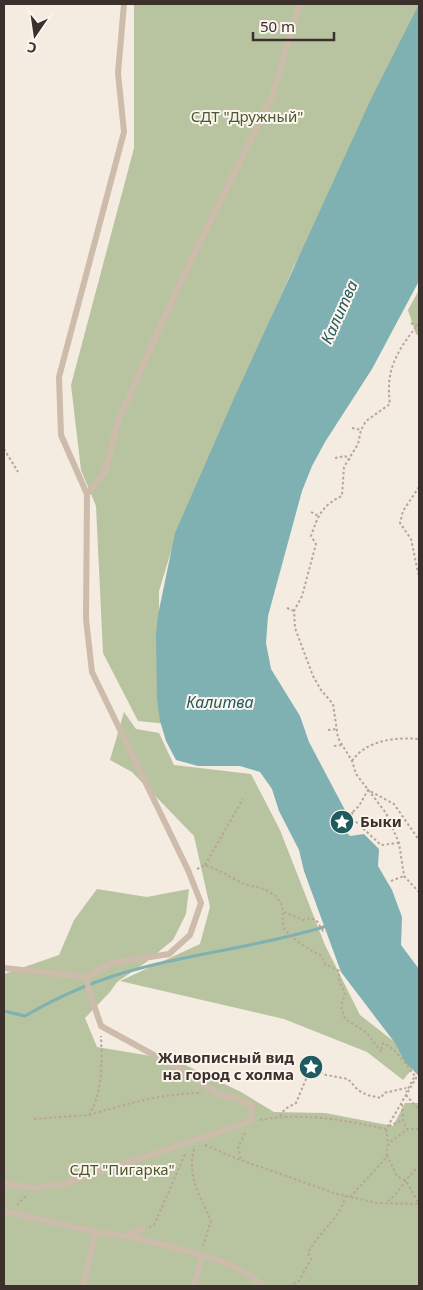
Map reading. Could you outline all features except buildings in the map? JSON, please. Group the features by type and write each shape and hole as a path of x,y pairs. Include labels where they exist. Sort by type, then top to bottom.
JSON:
{"lane":[{"path":"4,968 87,977 112,963 169,954 190,935 201,903 188,870 92,672 86,619 87,494 61,435 60,377 124,132 118,73 124,4"},
{"path":"87,494 105,472 118,421 179,285 272,96 300,4"},
{"path":"4,1183 33,1188 63,1184 196,1142 251,1121 252,1106 236,1098 216,1093 192,1076 101,1026 88,987 87,977"},
{"path":"4,1211 96,1232 126,1236 202,1256 238,1268 258,1281 262,1286"},
{"path":"126,1236 142,1229"},
{"path":"83,1286 96,1232"},
{"path":"194,1286 202,1256"}],"path":[{"path":"411,323 417,326"},
{"path":"419,323 399,349 387,384 390,404 366,421 361,430 358,444 344,467 342,496 328,502 318,516 311,536 316,544 302,596 294,611 295,628 313,676 321,690 333,704 338,738 352,761 356,774 386,813 399,843 404,876 419,892"},
{"path":"352,428 361,430"},
{"path":"4,449 18,472"},
{"path":"335,458 345,456 350,460"},
{"path":"419,487 403,510 400,523 411,539 419,578"},
{"path":"311,512 318,516"},
{"path":"287,608 294,611"},
{"path":"328,730 338,729"},
{"path":"352,761 358,752 384,741 419,738"},
{"path":"334,746 342,745"},
{"path":"342,822 359,806 368,790"},
{"path":"368,790 394,804 419,840"},
{"path":"205,865 243,799"},
{"path":"352,812 353,816 346,823 354,820 381,845 399,843"},
{"path":"194,874 198,867 205,865 219,869 242,883 254,884 271,893 279,900 284,912 283,927 290,937 305,944 313,953 322,956 325,964 339,971 339,980 345,994 341,1006 345,1018 366,1033 381,1052 383,1043 388,1046 415,1076 407,1088 406,1095 419,1110"},
{"path":"392,881 404,876"},
{"path":"284,912 303,920 310,918 316,920 324,931 330,930"},
{"path":"89,1115 94,1108 102,1068 101,1026"},
{"path":"279,1117 285,1109 296,1103 311,1068 326,1075 348,1079 358,1090 367,1095 381,1098 384,1093 407,1088"},
{"path":"419,1073 387,1128 388,1143 386,1147 387,1154 397,1176 406,1181 419,1204"},
{"path":"34,1119 89,1115 135,1101 179,1093 216,1093"},
{"path":"402,1104 403,1120 407,1129"},
{"path":"240,1160 238,1148 251,1121 279,1117 324,1116 387,1128 403,1120"},
{"path":"388,1143 407,1129 419,1129"},
{"path":"196,1142 271,1172 345,1196 386,1202 419,1204"},
{"path":"142,1229 154,1226 188,1147 196,1142"},
{"path":"196,1142 191,1163 192,1176 211,1221 202,1256"},
{"path":"350,1197 387,1154"},
{"path":"386,1202 397,1194 419,1166"},
{"path":"16,1207 33,1188"},
{"path":"289,1286 299,1281 311,1259 308,1253 312,1245 322,1230 330,1227 343,1206 345,1196"}],"green space":[{"name":"СДТ \"Дружный\"","path":"134,4 419,4 346,173 294,266 176,535 159,591 159,688 168,724 138,721 103,653 96,506 81,470 71,385 134,148"},
{"path":"419,290 419,336 416,334 408,310"},
{"path":"124,712 136,729 159,733 174,765 251,774 280,830 325,945 360,1015 419,1061 403,1080 367,1052 284,1019 120,981 200,944 210,907 194,836 132,772 110,760"},
{"name":"СДТ \"Пигарка\"","path":"97,889 147,897 189,889 186,914 173,940 145,963 117,982 85,1018 97,1047 175,1060 241,1092 274,1112 325,1113 393,1126 405,1103 418,1103 419,1101 419,1286 4,1286 4,974 59,955 74,920"}],"water":[{"name":"Калитва","path":"419,4 419,281 372,369 325,442 312,466 302,491 268,616 266,643 271,669 300,716 309,742 346,812 340,820 341,827 350,836 364,834 379,849 378,866 392,890 402,917 401,945 419,969 419,1076 405,1062 395,1043 341,972 304,871 299,850 279,811 272,789 260,772 240,766 198,766 176,760 166,741 160,721 157,699 156,635 158,615 175,533 231,405 371,99"}],"waterway":[{"path":"4,1011 25,1016 81,988 126,972 164,962 304,933 327,926"}],"place":[{"name":"Быки","path":"342,822"},
{"name":"Живописный вид на город с холма","path":"311,1067"}]}
